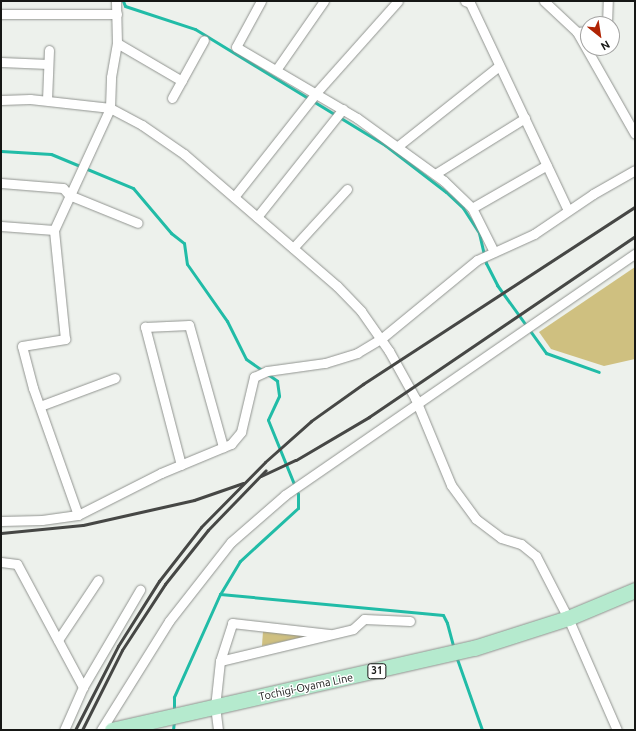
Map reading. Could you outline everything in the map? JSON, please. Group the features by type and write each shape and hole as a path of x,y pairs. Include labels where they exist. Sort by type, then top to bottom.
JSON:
{"main road":[{"name":"Tochigi-Oyama Line","path":"112,730 474,648 568,618 635,590"}],"street":[{"path":"78,515 40,406 22,346 65,340 54,230 110,108 111,77 117,42 116,1"},
{"path":"261,1 236,48 343,109 398,146 435,174 472,208 494,252"},
{"path":"276,70 324,1"},
{"path":"234,197 316,93 398,1"},
{"path":"544,1 577,32 635,134"},
{"path":"608,1 608,16"},
{"path":"469,2 548,165 568,210"},
{"path":"1,14 117,14"},
{"path":"172,98 204,40"},
{"path":"117,42 182,81"},
{"path":"47,100 49,50"},
{"path":"1,62 48,64"},
{"path":"398,146 499,66"},
{"path":"1,100 47,100 110,108 142,125 184,154 338,286 382,338 417,404 451,485 476,519 502,538 521,544 536,556 568,618 616,730"},
{"path":"257,217 343,109"},
{"path":"435,174 525,118"},
{"path":"472,208 548,165"},
{"path":"1,521 42,520 78,515 181,465 231,444 241,432 254,377 267,371 339,358 357,352 382,338 453,278 477,260 534,234 568,210 635,170"},
{"path":"1,183 63,188 70,196 138,223"},
{"path":"293,248 347,189"},
{"path":"1,226 54,230"},
{"path":"101,730 169,621 231,542 285,495 635,254"},
{"path":"181,465 144,327 189,325 223,447"},
{"path":"40,406 115,378"},
{"path":"1,562 17,564 83,687"},
{"path":"58,640 98,580"},
{"path":"64,730 83,687 140,590"},
{"path":"220,661 353,629 364,619 410,621"},
{"path":"218,730 215,707 220,661 232,623 329,634"}],"shaded area":[{"path":"635,267 635,359 604,366 551,349 539,332"},
{"path":"263,631 312,635 262,646"}],"waterway":[{"path":"123,1 125,6 195,29 385,145 446,192 463,208 479,233 486,263 497,285 546,353 599,372"},
{"path":"1,151 51,154 133,188 171,233 184,243 187,264 227,321 246,359 277,381 279,396 268,420 298,494 298,508 240,561 220,594 174,697 174,712"},
{"path":"220,594 443,615 447,623 454,649"},
{"path":"456,656 482,730"},
{"path":"173,730 174,720"}],"railway":[{"path":"75,730 118,646 159,581 201,527 265,462 311,421 363,384 635,207"},
{"path":"261,476 296,460 369,417 635,236"},
{"path":"82,730 122,650 165,584 208,530 266,470"},
{"path":"1,533 83,525 194,500 243,483"}]}
